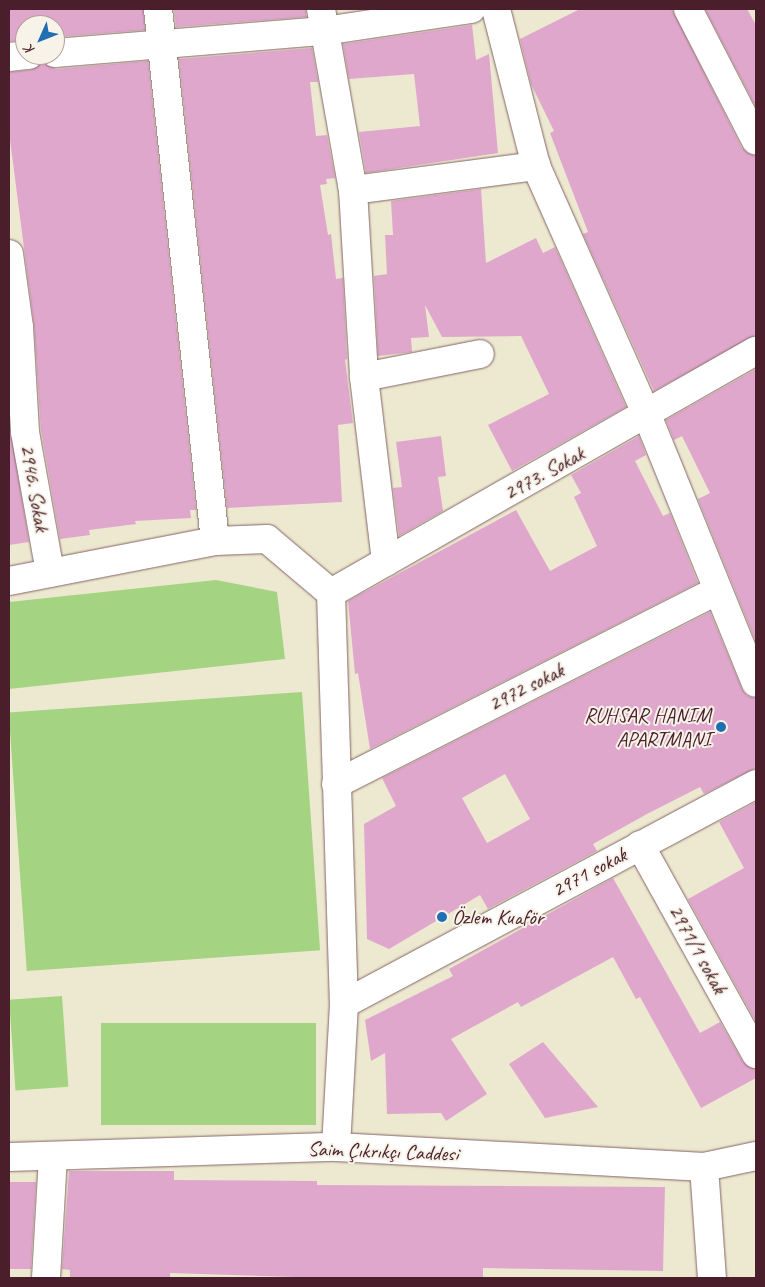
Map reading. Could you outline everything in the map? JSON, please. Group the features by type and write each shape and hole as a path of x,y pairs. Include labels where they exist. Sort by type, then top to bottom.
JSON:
{"street":[{"path":"158,9 215,541"},
{"path":"65,51 161,42 323,20 471,9"},
{"path":"496,9 536,166 648,415 717,591 756,683"},
{"path":"688,9 756,141"},
{"path":"323,20 353,190 364,377 386,562"},
{"path":"353,190 536,166"},
{"name":"2946. Sokak","path":"9,254 14,328 17,433 50,573"},
{"name":"2973. Sokak","path":"331,593 648,415 756,351"},
{"path":"364,377 480,354"},
{"path":"9,581 215,541 267,539 331,593 344,1004 336,1147"},
{"name":"2972 sokak","path":"336,784 717,591"},
{"name":"2971 sokak","path":"344,1004 756,784"},
{"name":"2971/1 sokak","path":"640,845 756,1054"},
{"name":"Saim Çıkrıkçı Caddesi","path":"9,1157 336,1147 704,1167 756,1156"},
{"path":"46,1278 53,1157"},
{"path":"704,1167 712,1278"}],"green space":[{"path":"216,580 277,592 285,659 9,689 9,602"},
{"path":"302,692 320,950 27,971 9,712"},
{"path":"62,996 68,1087 15,1090 9,1000"},
{"path":"101,1023 316,1023 316,1125 101,1125"}],"building":[{"path":"9,9 143,9 145,30 65,36 65,15 15,15 15,41 9,41"},
{"path":"174,9 306,9 306,17 176,27"},
{"path":"580,9 672,9 742,148 756,156 756,335 654,391 583,234 588,232 550,133 554,131 531,84 520,39"},
{"path":"705,9 747,9 756,25 756,107"},
{"path":"472,25 476,60 489,54 498,153 366,173 359,132 420,126 414,74 349,79 343,44"},
{"path":"312,48 318,82 310,82 316,136 327,135 335,178 326,179 327,184 320,185 328,235 331,234 336,279 343,278 347,359 345,360 353,423 338,425 342,502 227,508 179,59"},
{"path":"148,61 196,510 190,510 191,518 135,521 136,524 89,530 90,535 60,539 41,430 34,325 9,132 9,72 31,70 38,65 49,65 56,69"},
{"path":"481,189 486,263 536,238 543,253 555,247 626,407 512,471 488,425 549,394 521,336 442,337 425,305 429,337 411,338 412,352 378,356 374,276 387,274 385,235 393,235 391,201"},
{"path":"756,369 756,642 698,499 710,493 682,436 674,440 666,420"},
{"path":"9,422 29,542 9,545"},
{"path":"441,436 446,476 438,477 443,511 399,536 393,488 402,487 396,442"},
{"path":"639,436 646,455 635,461 663,516 670,513 698,583 370,749 358,673 355,674 348,601 516,510 550,571 597,546 574,497 581,493 571,475"},
{"path":"710,612 742,689 747,696 756,698 756,768 704,794 700,787 647,814 593,844 597,851 488,909 480,895 389,949 367,939 364,824 396,806 382,778","holes":["505,774 530,819 487,843 462,798"]},
{"path":"756,802 756,1022 688,899 744,868 719,822"},
{"path":"613,878 700,1033 720,1022 743,1062 756,1070 756,1078 701,1108 640,997 636,999 613,957 521,1007 518,1002 451,1039 487,1094 446,1121 441,1113 387,1114 385,1053 371,1061 365,1020 453,976 449,969"},
{"path":"543,1042 598,1107 545,1118 509,1064"},
{"path":"69,1171 174,1171 174,1180 317,1181 317,1185 665,1187 663,1271 483,1268 483,1278 326,1278 170,1273 170,1278 70,1278 70,1270 62,1269"},
{"path":"9,1182 36,1182 31,1269 9,1269"}],"place":[{"name":"RUHSAR HANIM APARTMANI","path":"721,727"},
{"name":"Özlem Kuaför","path":"442,917"}]}
